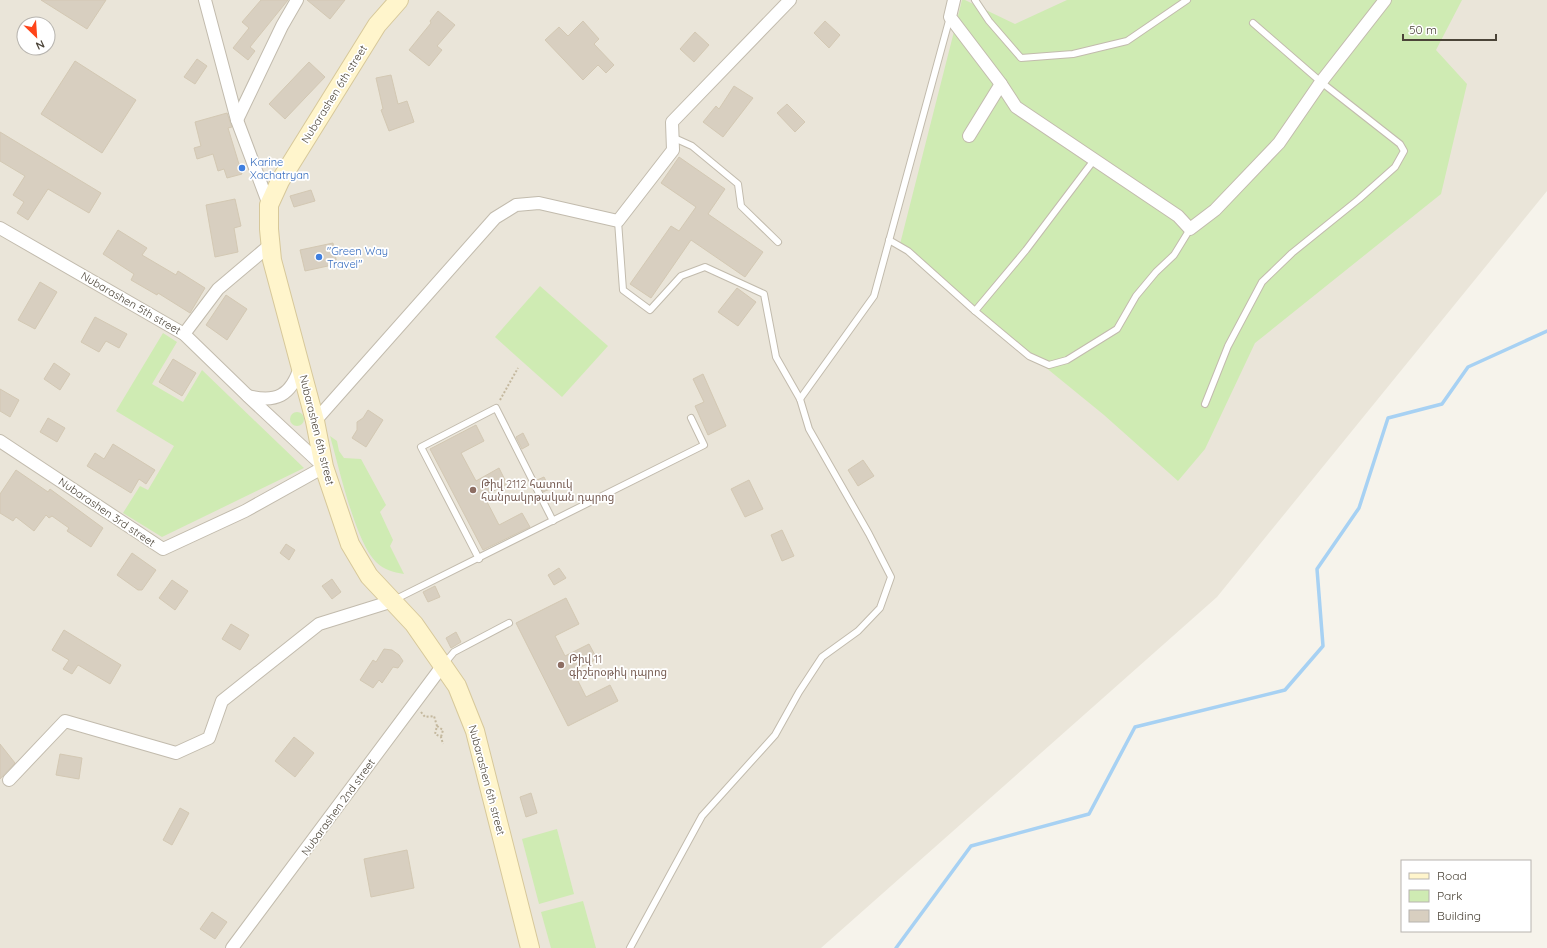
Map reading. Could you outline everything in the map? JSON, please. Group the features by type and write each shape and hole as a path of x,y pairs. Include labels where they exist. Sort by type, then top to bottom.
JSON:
{"main road":[{"name":"Nubarashen 6th street","path":"399,0 377,25 280,181 269,205 272,260 315,421 324,467 350,544 369,576 414,624 457,686 475,731 530,948"}],"street":[{"path":"205,0 237,120 269,205"},
{"path":"237,120 282,26 297,0"},
{"path":"315,421 495,218 516,205 539,203 618,221 673,150 672,122 790,0"},
{"path":"954,0 950,17 1001,84 1016,107 1178,216 1190,229 1215,210 1279,143 1321,82 1385,0"},
{"path":"969,136 1001,84"},
{"name":"Nubarashen 5th street","path":"0,228 184,334 324,467"},
{"path":"184,334 218,289 270,245"},
{"path":"248,396 266,399 279,396 292,386 300,367"},
{"name":"Nubarashen 3rd street","path":"0,440 163,549 245,511 324,467"},
{"path":"9,780 65,721 176,753 209,738 222,701 319,624 393,601"},
{"name":"Nubarashen 2nd street","path":"232,948 443,666"}],"lane":[{"path":"975,0 989,21 1021,58 1073,54 1127,41 1187,0"},
{"path":"800,399 874,296 950,17"},
{"path":"1205,404 1228,346 1262,282 1292,252 1359,199 1395,167 1404,150 1400,144 1321,82 1253,23"},
{"path":"672,137 692,146 738,184 741,206 778,242"},
{"path":"975,311 1026,250 1094,160"},
{"path":"618,221 622,290 650,310 681,276 705,266 764,294 776,357 800,399 809,430 869,534 891,577 880,608 858,631 822,657 799,692 775,734 702,816 630,948"},
{"path":"889,240 908,251 975,311 1030,356 1048,364 1067,360 1117,329 1136,296 1156,272 1174,255 1190,229"},
{"path":"479,559 421,447 496,408 553,521"},
{"path":"393,601 704,445 691,418"},
{"path":"443,666 454,652 509,623"}],"path":[{"path":"496,408 518,368"},
{"path":"426,716 434,716 437,726 435,734 441,737"},
{"path":"437,726 443,730 441,737 443,744"}],"shaded area":[{"path":"0,0 1547,0 1547,191 1217,597 821,948 0,948"}],"green space":[{"path":"962,0 965,0 1015,24 1067,0 1462,0 1436,50 1467,84 1441,194 1255,343 1205,449 1178,481 1104,415 899,248"},
{"path":"540,286 608,346 562,397 495,337"},
{"path":"163,333 177,342 152,384 183,402 202,370 304,468 162,537 123,513 140,486 148,490 174,446 116,411"},
{"path":"294,412 300,412 304,416 304,422 300,426 294,426 290,422 290,416"},
{"path":"330,436 337,441 339,451 344,458 361,459 386,505 380,512 393,540 390,546 404,574 385,569 376,562 368,552 348,503"},
{"path":"557,829 574,894 539,904 522,839"},
{"path":"583,901 596,948 551,948 541,912"}],"building":[{"path":"41,0 106,0 87,29"},
{"path":"261,0 288,0 250,47 255,51 248,60 233,48 249,28 242,22"},
{"path":"307,0 345,0 330,19"},
{"path":"438,11 455,25 437,46 442,50 429,66 409,50 431,23 430,21"},
{"path":"583,21 599,39 594,44 614,65 606,73 598,65 583,80 545,40 559,27 568,36"},
{"path":"825,21 840,35 829,48 814,33"},
{"path":"695,32 709,45 694,62 680,49"},
{"path":"197,59 207,66 195,84 184,77"},
{"path":"75,61 136,100 102,153 41,114"},
{"path":"309,62 325,77 285,119 269,104"},
{"path":"391,75 398,104 407,101 414,122 389,131 381,110 383,109 376,78"},
{"path":"734,86 753,98 723,137 703,122 716,106 719,109"},
{"path":"787,104 805,122 795,132 777,113"},
{"path":"227,113 232,127 228,128 242,174 227,178 224,169 218,171 213,154 197,159 194,148 201,146 195,122"},
{"path":"0,132 101,193 89,213 48,189 28,220 17,213 24,202 13,195 25,176 0,161"},
{"path":"679,157 725,189 708,214 763,252 745,277 691,240 651,298 630,284 671,226 679,231 696,207 661,183"},
{"path":"311,190 315,201 294,207 290,196"},
{"path":"235,199 241,226 234,228 238,252 215,257 206,205"},
{"path":"118,230 147,248 142,255 176,275 178,271 205,288 190,313 158,293 157,295 131,280 134,274 103,254"},
{"name":"\"Green Way Travel\"","path":"333,243 337,264 305,271 300,250"},
{"path":"40,282 57,292 35,329 18,320"},
{"path":"737,288 756,302 738,326 718,312"},
{"path":"226,295 247,309 227,340 206,325"},
{"path":"95,317 127,334 119,348 106,341 99,352 81,342"},
{"path":"173,359 196,373 182,396 159,382"},
{"path":"54,363 70,374 60,390 44,379"},
{"path":"703,374 726,426 708,435 695,406 704,402 693,379"},
{"path":"0,389 19,400 10,417 0,411"},
{"path":"368,410 383,420 366,447 352,438 357,430 357,422 363,418"},
{"path":"48,418 65,428 57,442 40,432"},
{"name":"Թիվ 2112 հատուկ հանրակրթական դպրոց","path":"476,425 484,441 461,453 476,481 499,468 507,484 484,496 499,525 522,513 530,527 483,550 430,449"},
{"path":"523,433 529,445 522,449 516,437"},
{"path":"113,444 155,470 146,484 139,479 131,493 87,466 95,453 104,459"},
{"path":"863,460 874,476 858,486 848,470"},
{"path":"16,470 48,492 50,489 103,528 91,547 67,531 69,528 52,516 49,518 46,515 34,531 16,517 13,521 0,513 0,494"},
{"path":"544,477 550,489 543,492 537,480"},
{"path":"749,480 763,509 745,517 731,489"},
{"path":"782,530 794,556 782,561 771,535"},
{"path":"286,544 295,550 289,560 280,553"},
{"path":"132,553 156,570 142,590 138,590 117,575"},
{"path":"559,568 566,578 554,585 548,575"},
{"path":"332,579 341,592 332,599 322,586"},
{"path":"172,580 188,591 175,610 159,598"},
{"path":"435,586 440,597 428,602 423,592"},
{"name":"Թիվ 11 գիշերօթիկ դպրոց","path":"566,598 579,624 555,636 565,656 589,644 597,659 573,671 586,697 610,685 618,701 568,726 516,623"},
{"path":"231,624 249,635 240,650 222,639"},
{"path":"64,630 121,665 110,684 78,665 72,674 63,669 69,660 52,650"},
{"path":"456,632 461,642 451,648 446,638"},
{"path":"384,649 392,650 399,655 403,661 398,668 393,667 382,683 379,680 373,688 360,680 373,660 376,662"},
{"path":"294,737 314,753 295,777 275,761"},
{"path":"0,744 15,763 0,779"},
{"path":"60,754 82,758 79,779 56,775"},
{"path":"531,793 537,813 526,817 520,797"},
{"path":"180,808 189,813 172,845 163,840"},
{"path":"407,850 414,888 371,897 364,859"},
{"path":"212,912 227,922 215,939 200,929"}],"waterway":[{"path":"896,948 971,846 1089,814 1135,727 1285,690 1323,646 1317,569 1359,508 1388,418 1442,404 1468,367 1547,331"}],"place":[{"name":"Karine Xachatryan","path":"242,168"},
{"name":"\"Green Way Travel\"","path":"319,257"},
{"name":"Թիվ 2112 հատուկ հանրակրթական դպրոց","path":"473,490"},
{"name":"Թիվ 11 գիշերօթիկ դպրոց","path":"561,665"}]}
